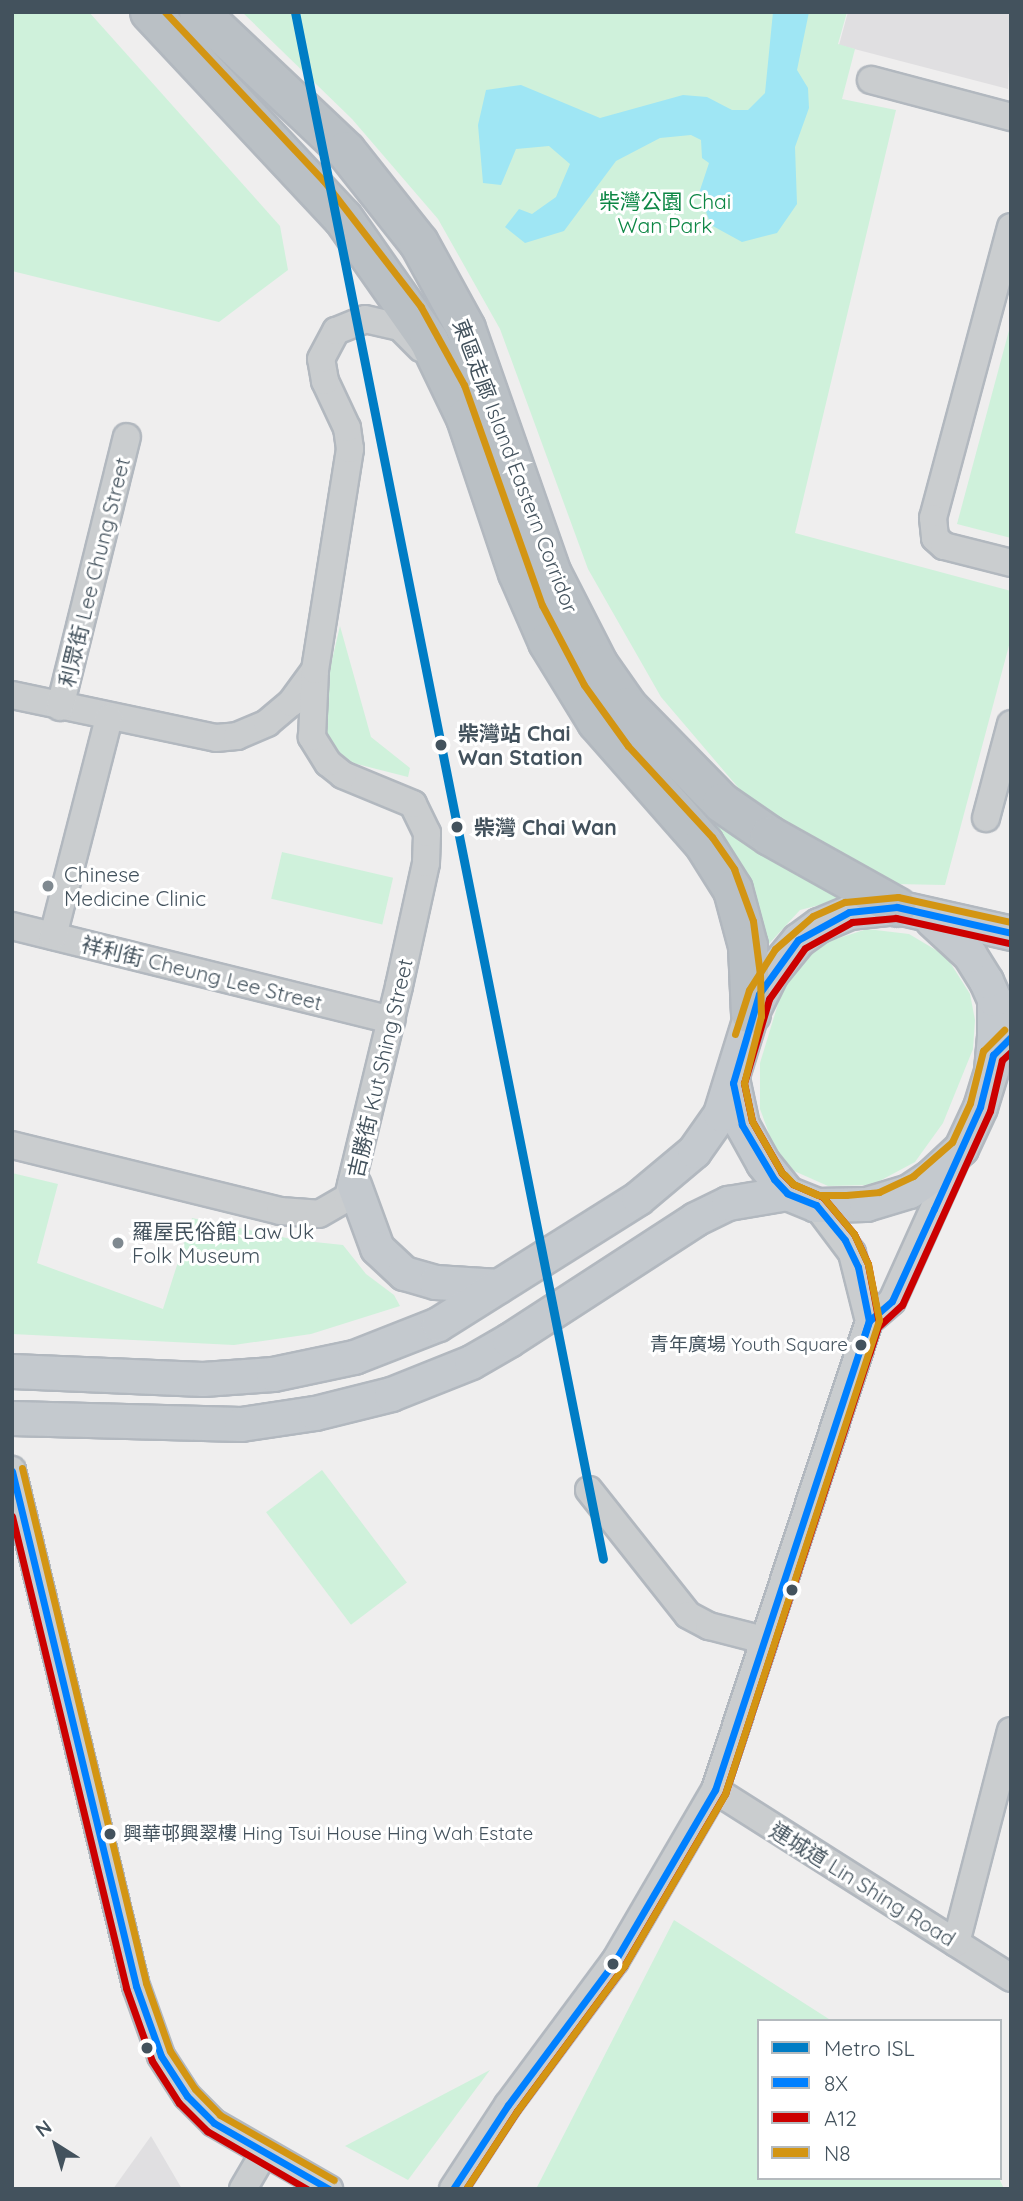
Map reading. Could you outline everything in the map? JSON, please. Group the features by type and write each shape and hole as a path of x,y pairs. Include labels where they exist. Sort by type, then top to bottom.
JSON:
{"highway":[{"name":"東區走廊 Island Eastern Corridor","path":"150,12 343,218 412,313 454,389 518,573 554,654 597,722 645,782 704,844 733,890 748,946 751,1014"},
{"name":"東區走廊 Island Eastern Corridor","path":"199,12 346,152 419,243 466,329 557,586 598,664 628,707 722,803 770,836 914,913"}],"main road":[{"path":"12,1371 203,1379 299,1370 411,1336 465,1310 665,1179 694,1151 720,1114 733,1083 751,1014 771,973 798,940 849,912 914,913 1011,933"},
{"path":"12,1418 241,1424 315,1413 391,1394 461,1366 509,1340 695,1219 728,1203 802,1199 866,1204 895,1197 925,1181 961,1147 980,1107 1002,1046 994,999 970,954 914,913"},
{"path":"733,1083 742,1125 763,1163 802,1199"},
{"path":"354,1185 377,1248 404,1273 436,1282 498,1286"}],"street":[{"path":"871,80 1011,117"},
{"path":"1011,227 933,518 935,538 944,547 1011,564"},
{"path":"315,670 349,449 347,428 321,369 323,349 344,324 366,319 388,321 409,335 454,389"},
{"name":"利眾街 Lee Chung Street","path":"60,707 127,437"},
{"name":"利眾街 Lee Chung Street","path":"12,695 194,736 237,736 256,730 280,713 315,670"},
{"name":"吉勝街 Kut Shing Street","path":"12,1145 305,1215 335,1208 354,1185 426,863 427,833 413,804 343,775 317,750 311,719 315,670"},
{"path":"53,936 109,718"},
{"path":"986,818 1011,724"},
{"name":"祥利街 Cheung Lee Street","path":"12,926 392,1020"},
{"path":"453,2189 508,2105 615,1961 715,1790 869,1321 892,1301 961,1147"},
{"path":"802,1199 852,1253 869,1321"},
{"path":"12,1470 149,2026 187,2096 214,2123 329,2189"},
{"path":"589,1490 688,1615 709,1626 764,1640"},
{"path":"956,1943 1011,1731"},
{"name":"連城道 Lin Shing Road","path":"715,1790 1011,1978"},
{"path":"243,2189 264,2153"}],"shaded area":[{"path":"848,12 1011,12 1008,89 839,45"},
{"path":"151,2136 182,2189 113,2189"}],"green space":[{"path":"12,12 89,12 280,226 288,270 219,322 12,271"},
{"name":"柴灣公園 Chai Wan Park","path":"242,12 847,12 838,44 855,49 842,99 896,110 795,533 1011,591 1011,638 945,885 895,884 759,812 661,697 588,569 500,329 438,219 352,119"},
{"path":"1011,323 1011,538 957,524"},
{"path":"340,626 371,737 410,768 408,777 341,760 324,744 320,711"},
{"path":"635,741 851,897 800,910 767,946"},
{"path":"282,852 393,878 382,924 271,899"},
{"path":"867,929 909,934 946,956 970,994 975,1020 973,1049 943,1123 915,1162 872,1185 828,1186 794,1171 774,1147 760,1109 760,1063 781,994 796,967 824,943"},
{"path":"12,1173 58,1184 37,1263 163,1309 192,1218 296,1240 343,1245 366,1274 394,1295 400,1306 311,1334 234,1345 12,1334"},
{"path":"322,1470 407,1583 351,1625 266,1512"},
{"path":"674,1920 829,2019 757,2019 757,2180 1000,2180 1004,2189 536,2189"},
{"path":"490,2070 408,2180 345,2146"}],"water":[{"path":"773,12 809,12 797,70 808,88 809,108 795,147 797,204 777,233 742,242 711,225 699,193 709,163 702,158 701,140 691,135 660,138 616,161 564,231 525,243 505,227 519,209 532,214 556,197 570,164 549,146 516,149 501,185 483,183 478,125 486,90 521,85 600,118 683,95 707,97 732,110 748,110 765,93"}],"metro line":[{"name":"ISL","path":"295,12 603,1559"}],"transit line":[{"name":"N8","path":"165,12 323,180 421,307 464,385 542,605 584,685 628,746 712,837 734,869 753,921 760,975 761,1016 744,1083 752,1121 782,1173 793,1184 823,1197 854,1234 868,1264 879,1320 725,1794 624,1966 517,2111 466,2189"},
{"name":"N8","path":"735,1034 749,990 775,949 813,916 845,902 898,897 1011,922"},
{"name":"8X","path":"453,2189 508,2105 615,1961 715,1790 869,1321 858,1267 845,1240 816,1205 787,1193 774,1179 742,1125 733,1083 759,994 798,940 849,912 897,907 1011,933"},
{"name":"A12","path":"466,2189 517,2111 624,1966 725,1794 879,1323 868,1264 854,1234 823,1197 793,1184 782,1173 752,1121 744,1083 769,999 805,948 852,922 896,918 1009,943"},
{"name":"N8","path":"785,1175 793,1184 818,1195 879,1192 913,1176 952,1142 970,1103 983,1051 1004,1030"},
{"name":"8X","path":"859,1351 869,1321 892,1301 934,1209 980,1107 993,1055 1011,1037"},
{"name":"A12","path":"869,1354 878,1327 902,1305 990,1111 1002,1060 1011,1052"},
{"name":"N8","path":"22,1468 146,1983 170,2051 195,2089 220,2115 334,2180"},
{"name":"8X","path":"12,1471 136,1986 161,2056 187,2096 214,2123 329,2189"},
{"name":"A12","path":"12,1516 126,1988 152,2061 179,2103 207,2131 307,2189"}],"place":[{"name":"柴灣站 Chai Wan Station","path":"441,745"},
{"name":"柴灣 Chai Wan","path":"457,827"},
{"name":"Chinese Medicine Clinic","path":"48,886"},
{"name":"羅屋民俗館 Law Uk Folk Museum","path":"118,1243"},
{"name":"青年廣場 Youth Square","path":"861,1345"},
{"name":"興華邨興翠樓 Hing Tsui House Hing Wah Estate","path":"110,1834"}]}
